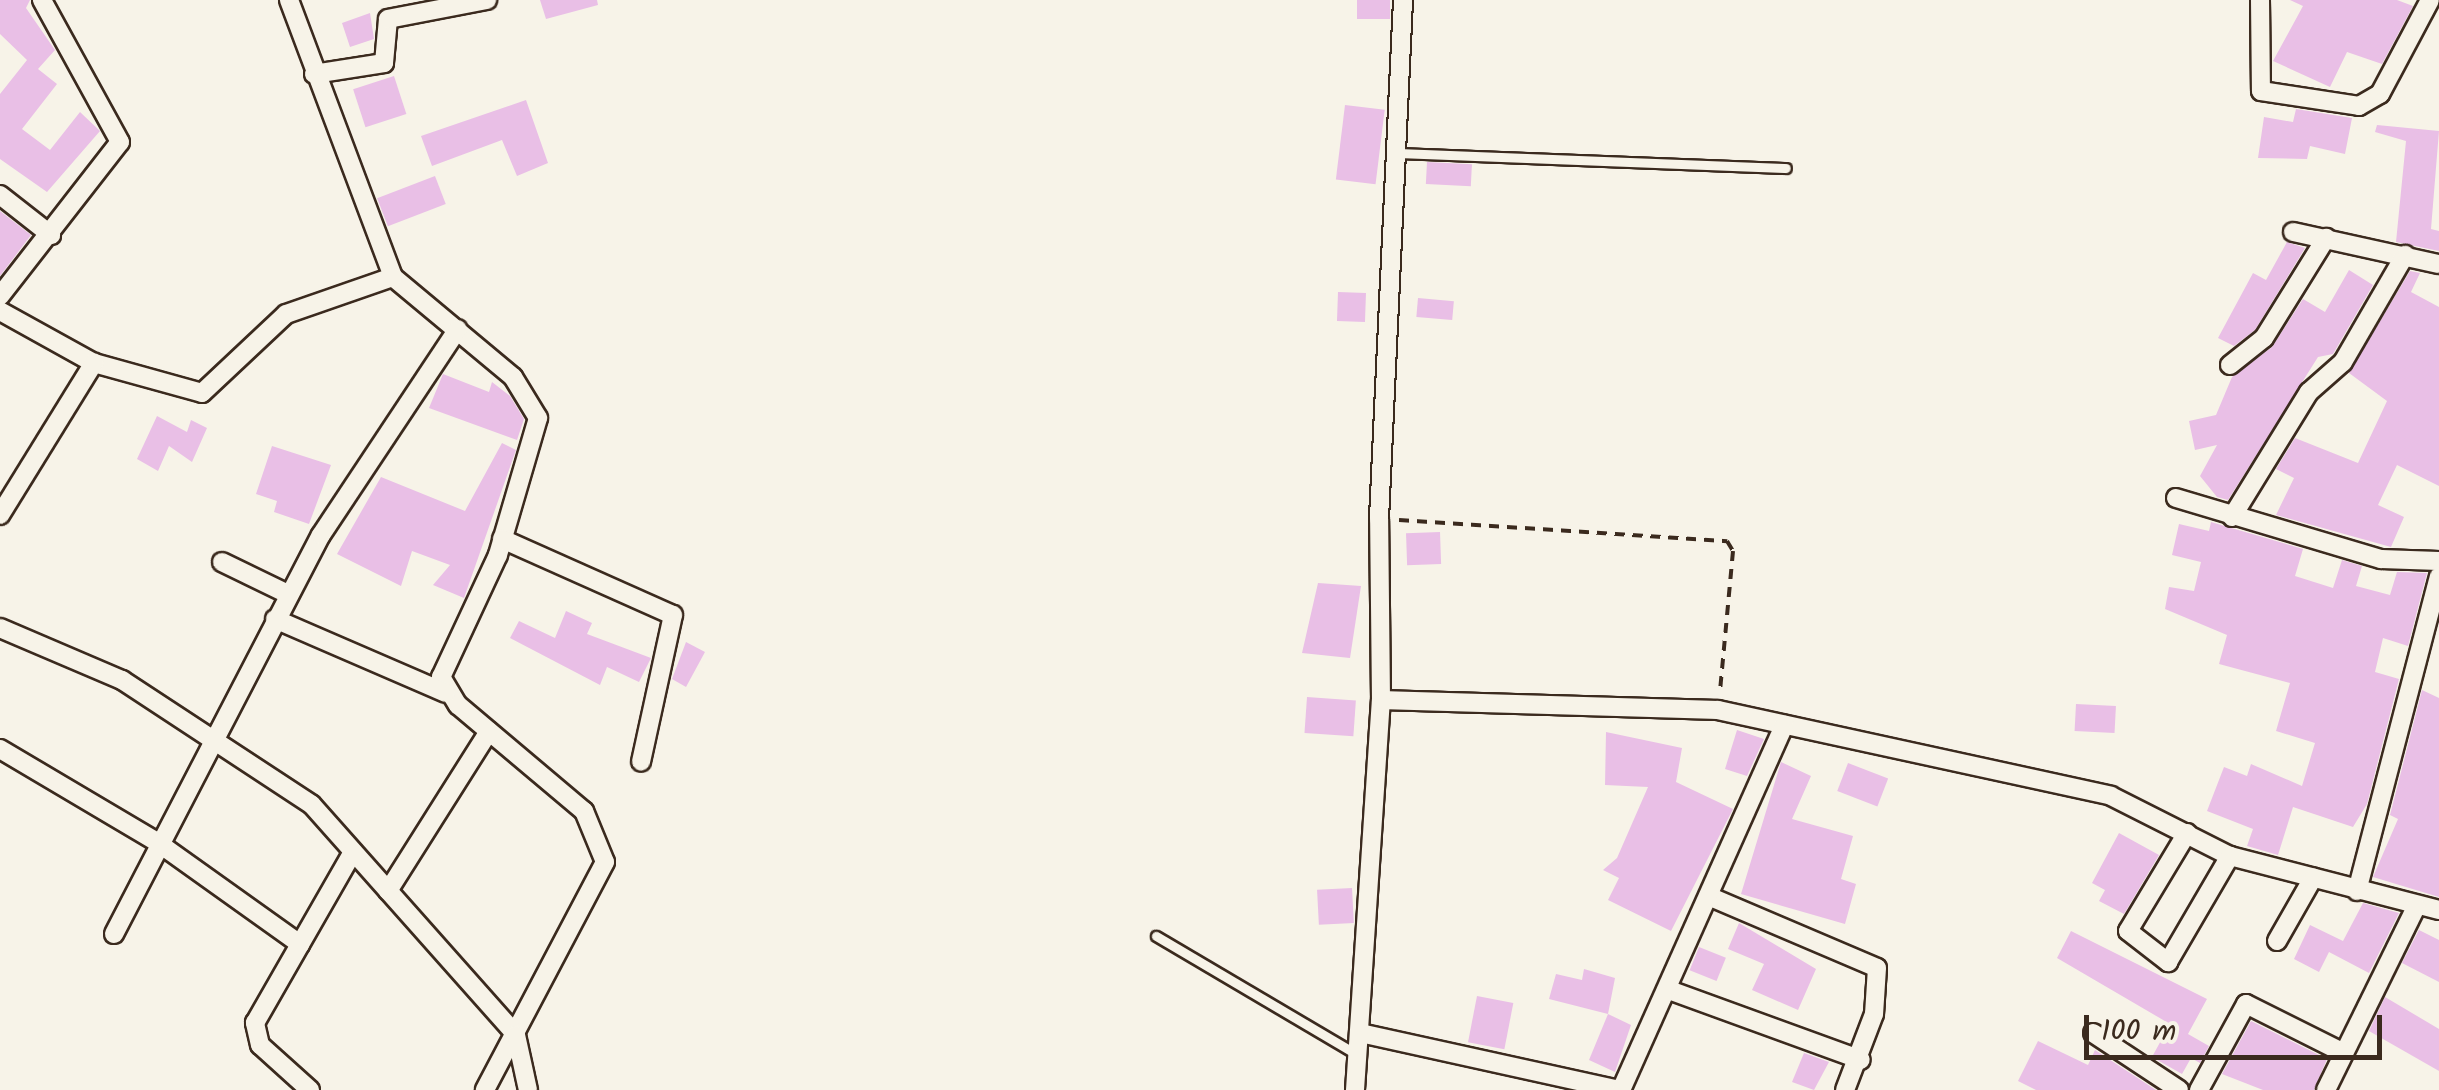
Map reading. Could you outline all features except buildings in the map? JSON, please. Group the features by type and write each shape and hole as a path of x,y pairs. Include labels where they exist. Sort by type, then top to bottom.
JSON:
{"street":[{"path":"0,296 120,142 42,0"},
{"path":"289,0 393,278 513,377 538,418 502,539 446,656 446,693"},
{"path":"314,74 384,63 388,19 487,0"},
{"path":"1355,1090 1381,700 1379,519 1403,0"},
{"path":"2260,0 2261,90 2360,106 2380,94 2430,0"},
{"path":"0,195 51,235"},
{"path":"2293,232 2439,264"},
{"path":"2230,365 2264,338 2326,238"},
{"path":"2232,518 2309,392 2343,362 2405,255"},
{"path":"0,311 94,363 210,392 286,314 393,278"},
{"path":"114,934 157,842 288,594 458,329"},
{"path":"0,515 94,363"},
{"path":"2176,498 2232,518 2381,558 2439,561"},
{"path":"502,539 673,614 641,762"},
{"path":"222,562 288,594"},
{"path":"2357,891 2439,577"},
{"path":"274,619 446,693 584,811 605,844 604,862 485,1090"},
{"path":"0,628 122,680 312,805 516,1035 528,1090"},
{"path":"1381,700 1718,710 2110,796 2230,856 2439,910"},
{"path":"1360,1033 1620,1090 1713,898 1784,724"},
{"path":"388,891 489,730"},
{"path":"0,749 157,842 300,944"},
{"path":"2186,833 2128,931 2168,962 2230,856"},
{"path":"310,1090 254,1036 300,944 353,852"},
{"path":"2278,941 2313,878"},
{"path":"1713,898 1877,968 1882,980 1862,1060 1844,1090"},
{"path":"2338,1050 2416,907"},
{"path":"1669,990 1862,1060"},
{"path":"2199,1090 2246,1004 2338,1050 2346,1058 2326,1090"},
{"path":"2093,1033 2178,1090"}],"lane":[{"path":"1396,152 1786,168"},
{"path":"1156,936 1358,1055"}],"path":[{"path":"1379,519 1727,542 1734,551 1718,710"}]}
